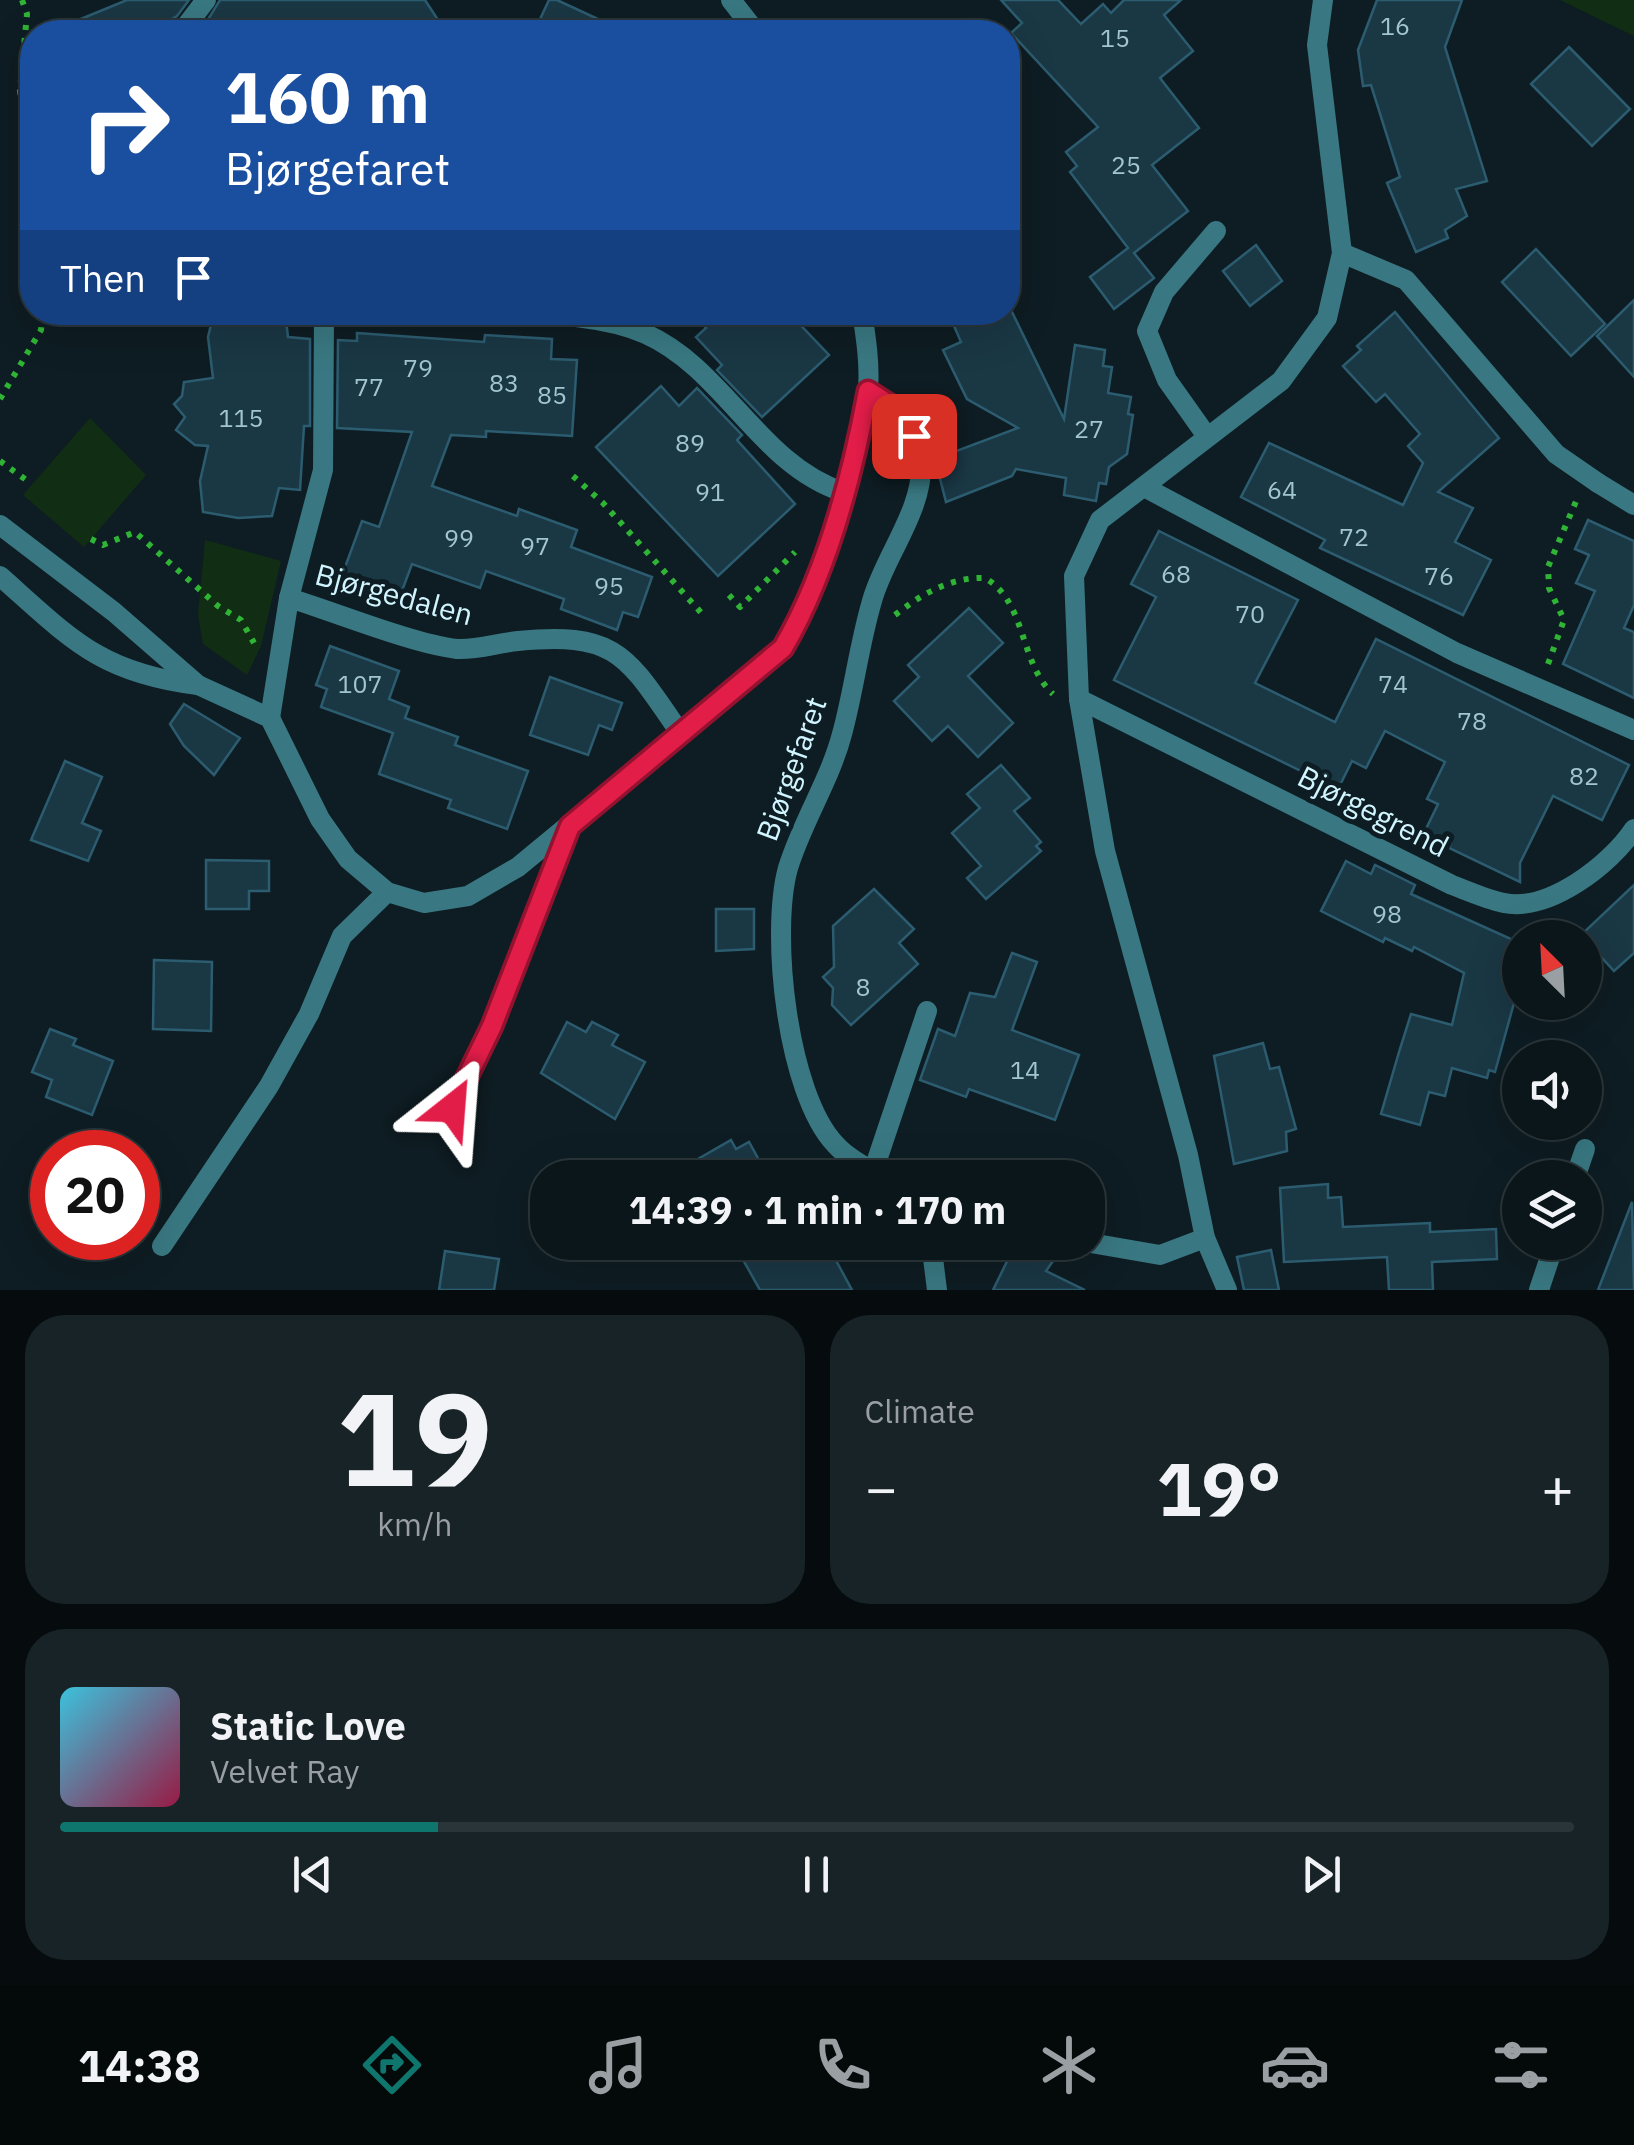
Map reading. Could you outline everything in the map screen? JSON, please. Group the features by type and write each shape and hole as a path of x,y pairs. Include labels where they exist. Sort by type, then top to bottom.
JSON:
{"street":[{"path":"731,0 747,20"},
{"path":"1226,1290 1205,1238 1188,1155 1105,851 1079,698 1074,576 1100,520 1281,381 1327,318 1342,252 1317,45 1323,0"},
{"path":"1206,436 1167,380 1147,331 1164,292 1216,231"},
{"path":"1342,252 1406,280 1556,454 1634,505"},
{"name":"Bjørgedalen","path":"270,718 289,598 323,470 324,325"},
{"path":"620,325 648,335 680,354 812,482 843,492"},
{"path":"0,526 129,624 198,685 270,718 320,819 348,859 387,892 424,903 468,896 518,867 783,648 805,612 857,450 868,391 863,325"},
{"name":"Bjørgefaret","path":"858,1160 835,1145 819,1120 798,1066 781,976 780,903 789,865 841,738 872,599 916,498 921,460 901,412 868,391"},
{"path":"1144,487 1456,653 1634,730"},
{"path":"0,576 82,650 150,679 198,685"},
{"name":"Bjørgedalen","path":"289,598 454,648 563,637 594,642 620,653 638,672 681,734"},
{"name":"Bjørgegrend","path":"1079,698 1452,885 1506,904 1548,899 1621,848 1634,829"},
{"path":"452,1108 492,1026 570,826"},
{"path":"162,1246 269,1086 309,1014 342,936 387,892"},
{"name":"Bjørgefaret","path":"883,1160 927,1011"},
{"path":"1582,1160 1585,1149"},
{"path":"1105,1246 1160,1256 1205,1238"},
{"path":"933,1260 937,1290"},
{"path":"1540,1290 1549,1260"}],"path":[{"path":"0,399 42,325"},
{"path":"0,461 29,482"},
{"path":"573,476 704,616"},
{"path":"1538,688 1564,620 1549,588 1548,568 1592,479"},
{"path":"92,538 104,546 134,532 218,606 241,620 258,650 280,656"},
{"path":"729,595 740,607 780,567"},
{"path":"866,630 874,631 918,597 954,580 985,578 1008,598 1042,682 1056,695 1079,698"}],"green space":[{"path":"1560,0 1634,0 1634,36"},
{"path":"90,418 146,475 84,547 23,495"},
{"path":"205,540 281,561 261,646 247,675 203,644 198,615"}],"building":[{"path":"127,0 189,0 170,20 78,20"},
{"path":"220,0 425,0 438,20 208,20"},
{"path":"549,0 557,0 600,20 540,20"},
{"path":"1001,0 1058,0 1081,24 1103,4 1111,13 1124,0 1181,0 1164,15 1193,51 1160,78 1199,128 1152,165 1188,211 1134,253 1154,278 1114,309 1090,277 1128,248 1070,172 1077,166 1066,152 1098,127 1020,43 1019,20"},
{"path":"1377,0 1462,0 1445,47 1487,181 1456,189 1467,216 1445,230 1448,238 1416,252 1387,183 1400,177 1371,85 1363,86 1358,50"},
{"path":"1569,47 1630,109 1592,146 1531,84"},
{"path":"1256,245 1282,281 1250,306 1223,271"},
{"path":"1536,249 1605,324 1571,356 1502,282"},
{"path":"1634,300 1634,377 1597,336"},
{"path":"1395,312 1499,438 1438,492 1473,508 1455,542 1491,560 1463,615 1320,548 1325,540 1241,497 1269,443 1403,505 1423,463 1408,446 1420,434 1385,394 1376,402 1343,366 1361,350 1357,346"},
{"path":"211,325 287,325 288,337 310,339 310,426 304,426 300,490 279,488 272,516 238,518 203,512 200,481 208,446 195,445 176,430 185,417 174,404 182,396 184,382 213,378 208,337"},
{"path":"703,325 800,325 829,355 762,417 717,370 722,365 696,337 706,328"},
{"path":"954,325 1018,325 1064,419 1075,345 1105,350 1103,366 1112,367 1108,393 1131,397 1128,414 1133,415 1127,454 1109,467 1106,484 1099,483 1096,501 1064,495 1066,478 1016,469 1012,476 946,502 935,459 1018,428 967,399 943,350 961,342"},
{"path":"357,333 484,342 485,335 552,339 551,359 577,360 572,436 486,431 486,437 451,435 432,486 517,516 519,509 577,530 571,547 652,577 638,617 623,612 617,630 561,609 564,599 486,571 480,588 412,564 399,599 341,578 362,521 379,527 412,432 337,428 338,340 357,341"},
{"path":"661,386 679,406 697,388 742,435 737,440 795,504 718,576 596,447"},
{"path":"1588,520 1634,541 1634,605 1624,628 1634,632 1634,698 1563,664 1595,591 1576,583 1589,555 1575,549"},
{"path":"1159,531 1298,600 1255,683 1335,722 1376,639 1629,765 1602,820 1553,796 1520,863 1520,882 1449,848 1451,843 1425,831 1438,804 1427,799 1445,762 1385,731 1366,768 1352,761 1338,789 1114,680 1156,597 1131,584"},
{"path":"969,608 1003,643 968,676 1013,723 978,757 948,726 932,741 894,701 919,677 908,665"},
{"path":"330,646 399,671 389,699 409,707 405,718 458,737 455,745 528,771 507,829 448,808 451,800 379,774 393,733 321,707 327,689 316,685"},
{"path":"550,677 622,703 612,730 599,725 588,755 530,735"},
{"path":"184,704 240,738 214,775 184,746 170,724"},
{"path":"65,761 102,777 82,823 101,831 88,861 31,840"},
{"path":"1001,765 1030,798 1014,811 1041,842 1036,846 1041,851 986,899 967,878 981,866 952,833 980,808 967,794"},
{"path":"206,860 269,861 269,891 249,891 249,909 206,909"},
{"path":"1346,861 1371,874 1375,865 1415,885 1411,894 1502,935 1502,1020 1509,1020 1495,1072 1489,1070 1487,1078 1452,1068 1445,1096 1429,1092 1420,1125 1381,1114 1411,1014 1452,1025 1464,973 1414,947 1412,951 1385,938 1383,942 1321,911"},
{"path":"1634,885 1634,953 1614,971 1602,958 1602,920 1597,920"},
{"path":"874,889 914,929 899,943 918,964 851,1025 832,1005 833,988 823,977 834,967 833,926"},
{"path":"716,909 754,909 754,949 716,951"},
{"path":"1012,953 1037,962 1012,1030 1079,1055 1055,1120 969,1089 966,1097 920,1080 938,1029 955,1036 970,993 995,997"},
{"path":"154,960 212,962 211,1031 153,1029"},
{"path":"567,1022 586,1032 592,1022 618,1035 612,1045 645,1062 615,1119 541,1073"},
{"path":"50,1029 76,1039 73,1045 113,1061 92,1115 46,1097 52,1080 32,1072"},
{"path":"1263,1043 1270,1069 1279,1067 1296,1129 1286,1132 1287,1151 1234,1164 1214,1056"},
{"path":"731,1140 736,1149 749,1142 759,1160 696,1160"},
{"path":"1328,1184 1328,1198 1341,1197 1343,1227 1430,1223 1430,1232 1496,1229 1497,1259 1432,1262 1433,1290 1389,1290 1387,1257 1284,1262 1280,1188"},
{"path":"1632,1202 1634,1290 1598,1290"},
{"path":"1271,1250 1279,1290 1244,1290 1237,1257"},
{"path":"445,1251 499,1259 494,1290 439,1290"},
{"path":"743,1260 836,1260 852,1290 760,1290"},
{"path":"1008,1260 1051,1260 1046,1271 1085,1290 993,1290"}],"route":[{"path":"452,1108 492,1026 526,930 570,826 783,648 805,612 857,450 868,391 901,412 914,436"}]}
